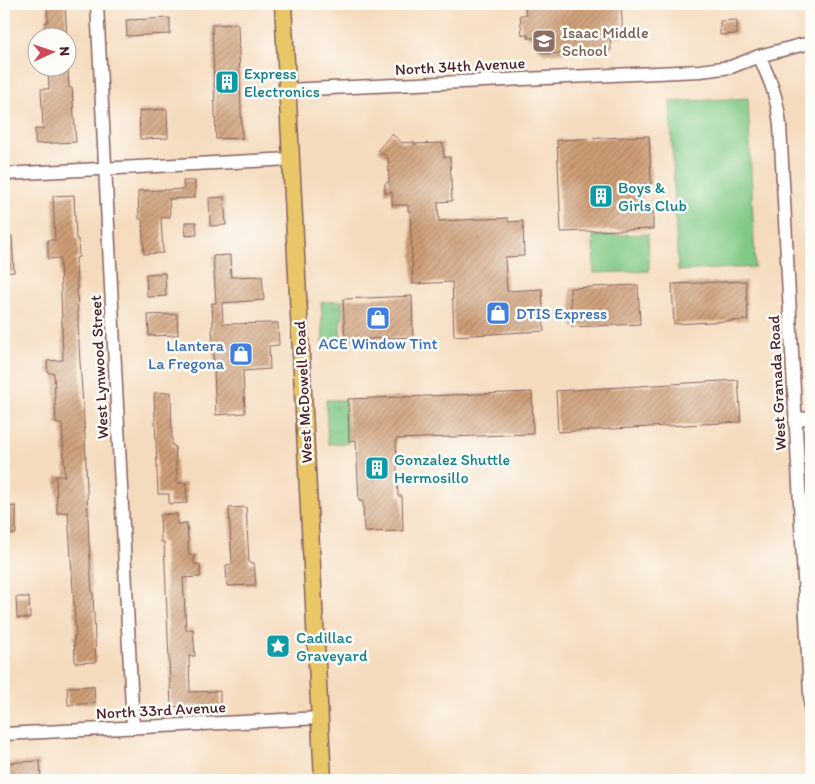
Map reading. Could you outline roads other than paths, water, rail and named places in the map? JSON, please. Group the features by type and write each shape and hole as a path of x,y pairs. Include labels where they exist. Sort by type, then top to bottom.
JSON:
{"main road":[{"name":"West McDowell Road","path":"282,4 323,780"}],"street":[{"name":"West Lynwood Street","path":"97,4 134,728"},
{"name":"North 34th Avenue","path":"287,90 700,71 731,66 759,56 811,44"},
{"name":"West Granada Road","path":"759,56 772,83 777,101 780,125 811,712"},
{"path":"4,174 291,159"},
{"path":"795,419 811,418"},
{"name":"North 33rd Avenue","path":"4,734 320,718"}],"place":[{"name":"Isaac Middle School","path":"544,41"},
{"name":"Express Electronics","path":"227,82"},
{"name":"Boys & Girls Club","path":"601,196"},
{"name":"DTIS Express","path":"498,313"},
{"name":"ACE Window Tint","path":"378,318"},
{"name":"Llantera La Fregona","path":"241,354"},
{"name":"Gonzalez Shuttle Hermosillo","path":"377,468"},
{"name":"Cadillac Graveyard","path":"278,646"}]}
